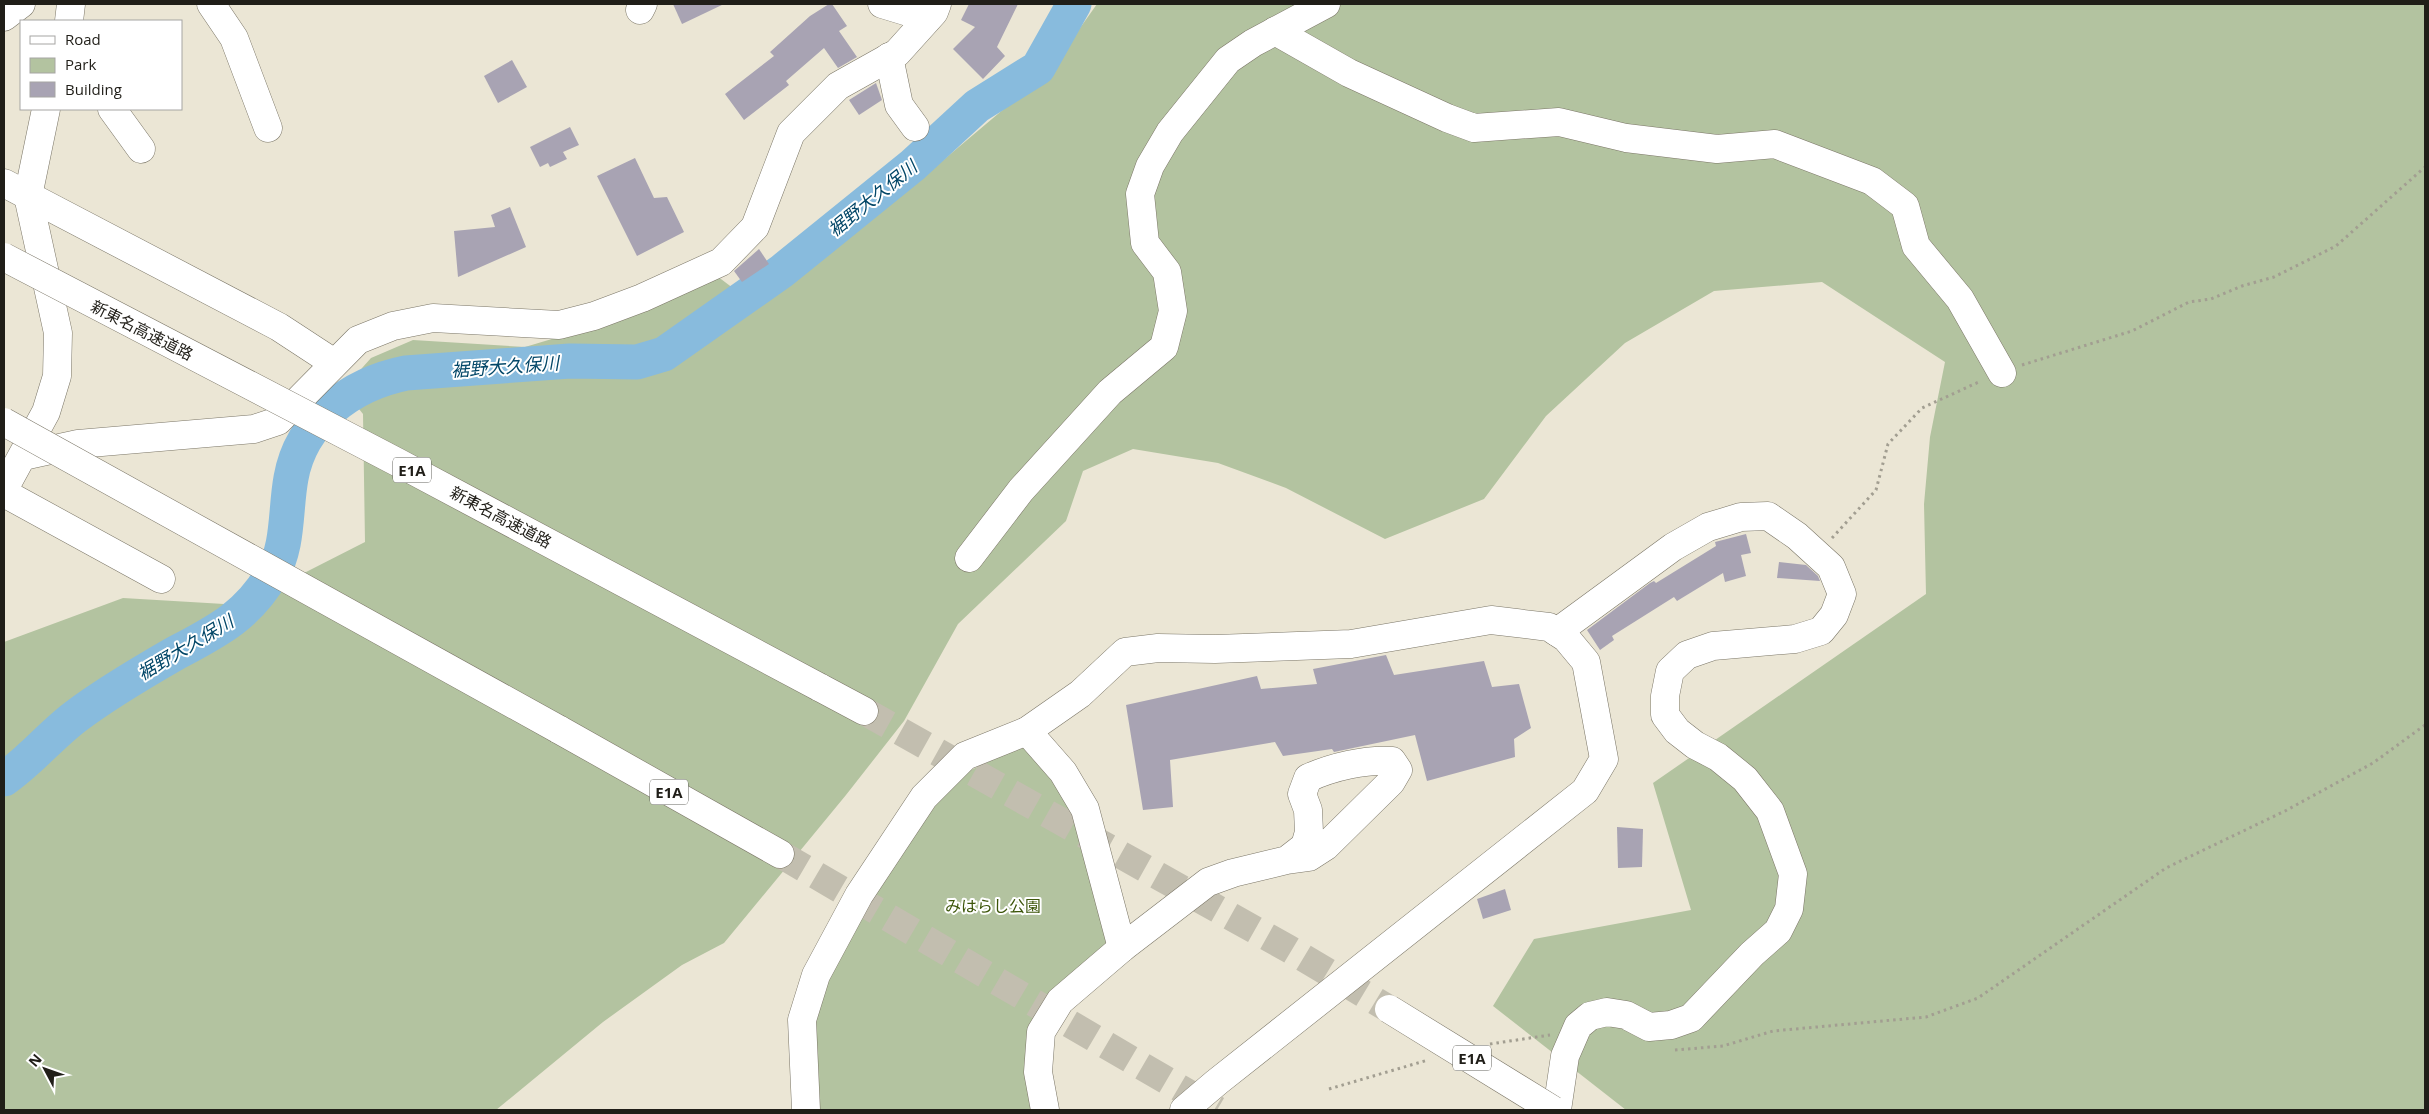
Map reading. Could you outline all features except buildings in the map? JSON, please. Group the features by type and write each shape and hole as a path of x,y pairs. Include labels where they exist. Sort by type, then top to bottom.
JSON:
{"main road":[{"path":"4,17 21,4"},
{"path":"69,20 71,4"},
{"path":"211,4 234,38 268,128"},
{"path":"882,4 932,11"},
{"path":"969,558 1021,490 1110,392 1164,347 1172,311 1167,272 1145,243 1140,194 1150,166 1188,108 1228,60 1275,31 1326,4"},
{"path":"23,456 78,444 254,429 278,421 358,340 393,326 433,318 559,325 594,316 721,262 755,227 791,133 838,86 897,53 932,11"},
{"path":"1275,31 1349,73 1447,118 1474,128 1559,122 1626,138 1717,149 1775,144 1872,181 1905,206 1916,246 1960,299 2002,373"},
{"path":"889,57 899,105 915,127"},
{"path":"46,110 28,196 58,334 57,376 46,412 4,491 161,579"},
{"path":"113,110 141,149"},
{"path":"4,183 279,328 334,363"},
{"name":"新東名高速道路","path":"4,257 397,462 864,711"},
{"name":"E1A","path":"4,422 780,854"},
{"path":"1555,1110 1564,1056 1573,1033 1578,1026 1590,1016 1607,1012 1626,1015 1649,1027 1671,1025 1691,1018 1752,954 1778,931 1789,909 1793,874 1770,811 1745,779 1718,757 1695,744 1677,730 1666,715 1665,696 1670,671 1687,656 1713,646 1795,639 1821,631 1834,616 1842,594 1831,567 1797,536 1768,516 1741,517 1708,527 1673,547 1556,632"},
{"path":"806,1110 802,1020 816,975 859,895 924,797 965,756 1028,731 1080,694 1125,652 1158,648 1215,649 1351,644 1491,620 1549,627 1566,638 1586,662 1604,759 1585,791 1216,1082 1184,1110"},
{"path":"1028,731 1064,772 1085,809 1122,948"},
{"path":"1045,1110 1038,1072 1041,1032 1060,1001 1122,948 1208,882 1233,873 1287,860"},
{"name":"E1A","path":"1389,1009 1555,1110"}],"path":[{"path":"1817,554 1876,490 1888,444 1922,408 1955,391 2002,373 2132,331 2189,302 2211,299 2242,286 2274,277 2336,246 2425,167"},
{"path":"1666,1048 1675,1050 1723,1046 1773,1031 1926,1017 1978,998 2166,868 2285,811 2373,763 2425,725"},
{"path":"1485,1045 1532,1036 1573,1033"},
{"path":"1329,1089 1432,1059"}],"green space":[{"path":"1097,4 2425,4 2425,1110 1626,1110 1493,1006 1534,939 1691,910 1653,783 1926,594 1924,504 1930,437 1945,362 1822,282 1714,291 1625,343 1546,416 1484,499 1385,539 1286,488 1218,463 1133,449 1083,471 1066,521 958,624 904,721 846,795 724,943 682,965 603,1022 496,1110 4,1110 4,642 123,598 241,605 365,542 363,414 359,409 336,397 371,358 413,340 525,347 612,321 717,276 750,301 896,200 1051,69"},
{"name":"みはらし公園","path":"1022,746 1066,787 1108,945 1057,988 1034,1110 816,1110 813,1015 828,978 888,872 956,777"}],"waterway":[{"name":"裾野大久保川","path":"4,779 87,708 136,676 229,622 252,602 272,574 281,552 286,528 291,478 305,439 317,423 348,396 386,378 406,373 570,361 637,362 664,354 782,271 913,165 977,106 1038,68 1074,4"}],"tunnel":[{"path":"864,711 1289,949 1389,1009"},
{"path":"780,854 1217,1110"}]}
